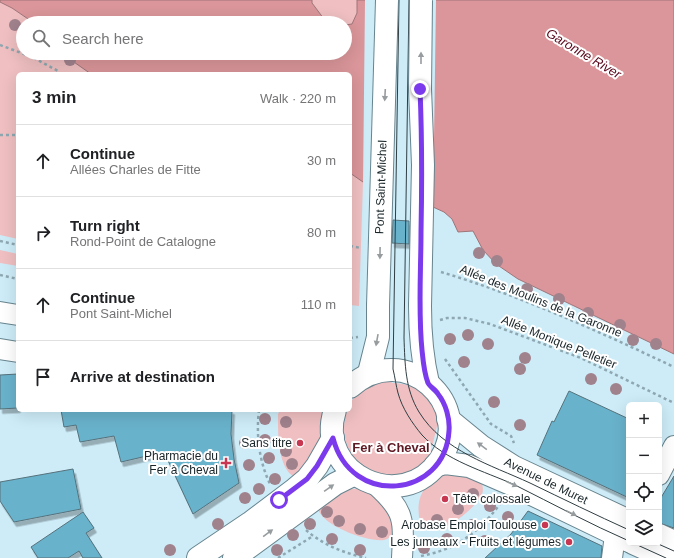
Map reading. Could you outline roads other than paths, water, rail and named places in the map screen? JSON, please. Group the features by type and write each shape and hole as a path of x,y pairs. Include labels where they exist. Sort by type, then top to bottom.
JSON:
{"main road":[{"name":"Pont Saint-Michel","path":"369,373 378,337 387,0"},
{"path":"421,0 420,89 427,314 427,349 424,366 428,383"},
{"path":"335,412 332,427 336,448 347,467 355,474 376,485 386,486 405,484 415,481 426,475 435,466 444,452 447,442 449,431 448,419 445,406 438,394 428,383 405,371 387,370 369,373 352,385"},
{"name":"Avenue de Muret","path":"448,419 481,446 626,535"},
{"path":"198,558 250,523 307,479 317,466 333,438"},
{"name":"Avenue de Muret","path":"435,466 445,463 469,466 626,535"},
{"path":"235,557 335,484 355,474"},
{"path":"662,536 674,542"},
{"name":"Avenue de Muret","path":"645,546 666,558"}],"street":[{"path":"0,312 16,315"},
{"path":"0,349 16,352"},
{"path":"660,474 674,446"},
{"path":"376,485 389,497 398,509 402,523 402,558"},
{"path":"612,558 626,535"}],"water":[{"path":"0,0 312,0 312,3 322,16 24,16 0,2"},
{"name":"Garonne River","path":"357,0 674,0 674,354 518,279 496,264 483,250 473,231 458,232 452,219 444,212 411,197 363,182 352,174 352,72 88,72 71,60 352,60 352,24 357,13"}],"tram line":[{"path":"399,0 393,369 397,390 402,404 422,435 442,452 454,459 515,485 626,540"},
{"path":"409,0 404,338 408,385 414,403 429,426 454,447 484,463 626,529"},
{"path":"640,546 666,558"},
{"path":"662,546 674,551"}],"place":[{"name":"Sans titre","path":"300,443"},
{"name":"Pharmacie du Fer à Cheval","path":"226,463"},
{"name":"Tête colossale","path":"445,499"},
{"name":"Arobase Emploi Toulouse","path":"545,525"},
{"name":"Les jumeaux - Fruits et légumes","path":"569,542"}],"district":[{"name":"Fer à Cheval","path":"391,447"}]}
